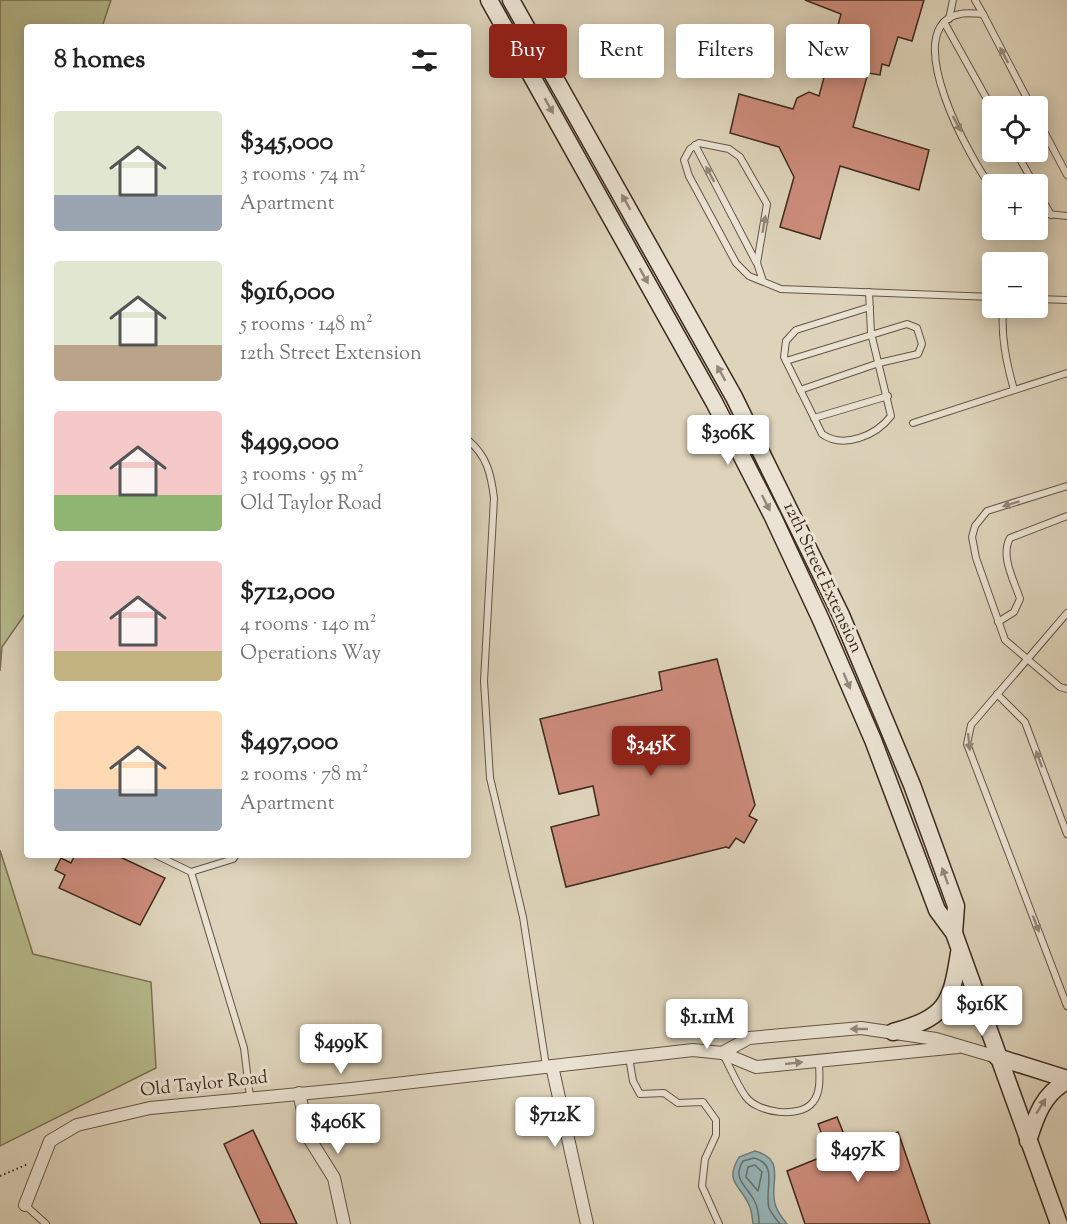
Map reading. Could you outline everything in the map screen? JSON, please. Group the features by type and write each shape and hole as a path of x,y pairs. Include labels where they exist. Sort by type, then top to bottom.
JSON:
{"main road":[{"name":"12th Street Extension","path":"489,0 714,402 773,517 821,620 873,740 937,910 954,933 1059,1224"},
{"name":"12th Street Extension","path":"511,0 734,396 831,595 882,711 952,895 956,906 954,933"},
{"path":"893,1032 918,1025 938,1013 953,991 960,949"},
{"path":"998,1057 1067,1080"},
{"path":"1028,1141 1036,1114 1051,1091 1067,1080"}],"street":[{"name":"Old Taylor Road","path":"722,1053 749,1038 861,1028 936,1039 998,1057"},
{"name":"Old Taylor Road","path":"26,1205 50,1141 77,1125 171,1104 299,1093 693,1050 722,1053 756,1067 958,1047"},
{"path":"549,1066 587,1224"},
{"path":"299,1093 309,1138 334,1178 344,1224"}],"lane":[{"path":"953,0 947,20 934,42 935,71 947,105 985,174"},
{"path":"975,0 1026,96"},
{"path":"947,20 959,14 983,14"},
{"path":"947,20 986,96"},
{"path":"1048,139 1067,175"},
{"path":"757,263 766,204 740,157 729,149 699,143 694,145 684,160 688,176 736,263 749,276 781,289 982,297"},
{"path":"694,145 757,263 763,281"},
{"path":"1048,210 1051,215"},
{"path":"1048,215 1067,216"},
{"path":"868,292 870,307 871,333 891,416 881,430 847,441 832,441 822,434 786,361 786,341 796,330 870,307"},
{"path":"1048,299 1067,300"},
{"path":"1002,318 1001,331 1004,353 1014,390"},
{"path":"786,361 871,333 907,324 917,328 922,344 918,354 879,363 800,390"},
{"path":"913,423 1067,373"},
{"path":"814,418 888,396"},
{"path":"471,443 485,459 491,473 494,498 484,681 490,778 523,917 549,1066"},
{"path":"1067,486 987,511 975,526 972,537 976,558 1005,640 1060,687 1067,689"},
{"path":"998,622 1014,612 1020,599 1006,555 1005,547 1010,538 1067,516"},
{"path":"1067,613 971,725 967,744 1067,1006"},
{"path":"997,694 1025,722 1067,834"},
{"path":"162,858 191,873 234,858"},
{"path":"191,873 244,1048 250,1097"},
{"path":"722,1053 746,1099 764,1110 800,1110 813,1102 819,1088 819,1061"},
{"path":"629,1057 633,1081 640,1094 664,1093 678,1103 704,1102 716,1120 716,1135 705,1159 702,1186 719,1224"},
{"path":"26,1205 46,1224"}],"path":[{"path":"0,1176 45,1156"}],"green space":[{"path":"0,0 111,0 103,24 24,24 24,615 2,647 0,671"},
{"path":"0,850 33,954 151,982 156,1068 0,1146"}],"water":[{"path":"755,1151 765,1155 774,1166 775,1204 787,1224 753,1224 750,1207 735,1183 733,1173 739,1157"}],"building":[{"path":"805,0 924,0 912,41 898,37 889,66 882,64 880,75 870,73 870,24 838,24 841,14"},
{"path":"824,78 867,78 853,127 929,150 919,190 840,166 820,239 780,227 794,177 779,147 730,133 739,94 793,109 797,98 809,92 819,96"},
{"path":"717,659 755,805 749,816 757,820 744,843 736,838 729,848 566,887 551,827 599,815 593,786 559,794 540,719 662,690 659,672"},
{"path":"61,858 71,863 74,858 122,858 165,878 140,925 59,888 65,875 55,870"},
{"path":"837,1117 850,1149 898,1132 930,1224 805,1224 787,1171 829,1154 818,1124"},
{"path":"253,1130 297,1224 261,1224 224,1144"}]}
